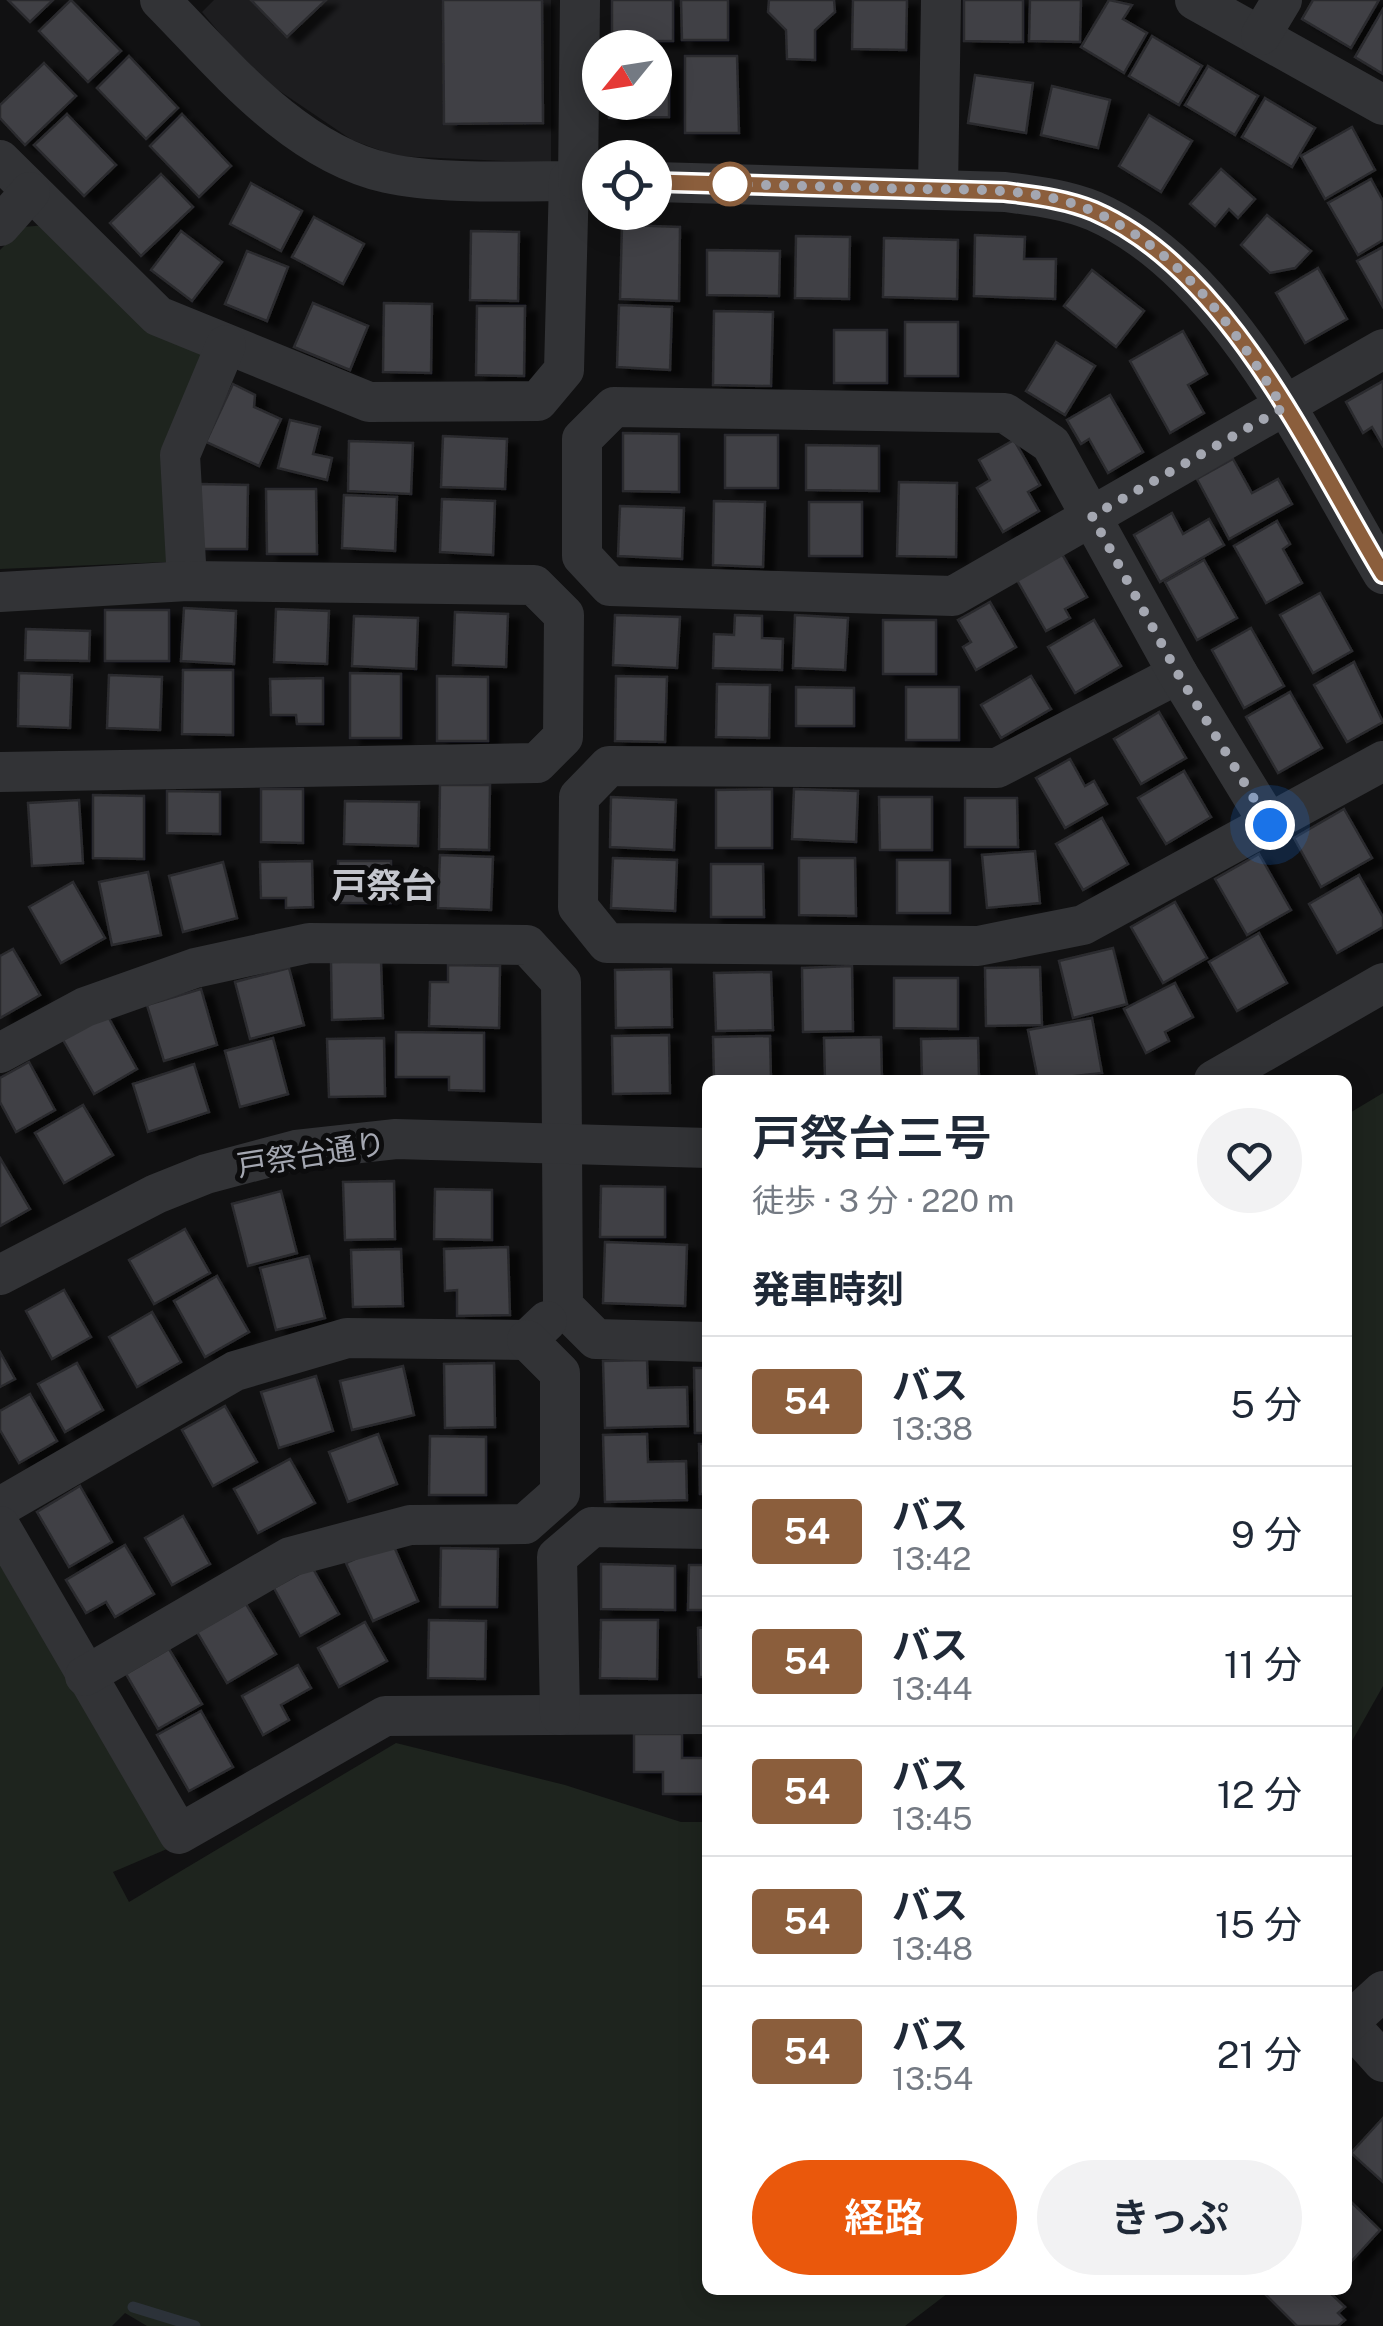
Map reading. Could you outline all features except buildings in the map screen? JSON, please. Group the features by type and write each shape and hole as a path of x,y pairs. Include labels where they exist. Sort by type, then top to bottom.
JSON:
{"street":[{"path":"0,160 158,316 369,402 538,402 564,370 582,181 580,0"},
{"path":"938,189 941,0"},
{"path":"1194,0 1383,105"},
{"path":"1260,35 1282,0"},
{"path":"177,6 273,109 330,152 357,165 420,177 582,181"},
{"path":"672,182 938,189 1052,198 1094,211 1142,238 1225,316 1383,574"},
{"path":"0,226 30,192"},
{"path":"187,581 180,454 226,345"},
{"path":"1270,825 1178,674 1092,516 1051,444 1004,413 614,406 582,438 582,556 610,586 953,596 1092,516 1283,408 1383,350"},
{"path":"554,383 598,423"},
{"path":"552,603 595,570"},
{"path":"0,592 187,581 534,585 564,615 563,737 536,763 0,772"},
{"path":"1178,674 997,768 609,766 579,797 578,907 607,943 978,946 1083,926 1383,761"},
{"path":"550,750 591,784"},
{"path":"544,964 592,924"},
{"path":"0,1053 86,1007 194,968 309,943 527,945 561,982 563,1306 596,1339 702,1342"},
{"path":"1223,1075 1383,982"},
{"name":"戸祭台通り","path":"0,1275 156,1194 206,1174 296,1150 396,1139 702,1148"},
{"path":"0,1507 236,1371 347,1338 527,1340 563,1306"},
{"path":"560,1374 596,1339"},
{"path":"527,1340 560,1374 560,1493 592,1527"},
{"path":"85,1676 290,1557 410,1524 525,1524 560,1493"},
{"path":"525,1524 557,1557 560,1716"},
{"path":"0,1526 180,1834 385,1716 702,1714"},
{"path":"557,1557 592,1527 702,1528"},
{"path":"1352,2019 1383,1991"},
{"path":"1352,2027 1383,2062"}],"shaded area":[{"path":"214,0 551,0 551,163 395,156 352,140 253,73 202,12"},
{"path":"46,225 211,353 169,451 166,562 0,569 0,250 23,227"},
{"path":"1383,1093 1383,1686 1352,1741 1352,1112"},
{"path":"0,1565 167,1849 113,1872 129,1902 396,1743 565,1785 681,1822 702,1822 702,2295 945,2295 905,2326 147,2326 125,2313 112,2326 0,2326"}],"waterway":[{"path":"133,2307 195,2326"}],"bus line":[{"name":"54","path":"672,182 1005,192 1052,198 1094,211 1142,238 1182,271 1225,316 1383,574"}],"district":[{"name":"戸祭台","path":"384,885"}],"route":[{"path":"730,184 938,189 1052,198 1094,211 1142,238 1182,271 1225,316 1283,408 1092,516 1178,674 1270,825"}]}
